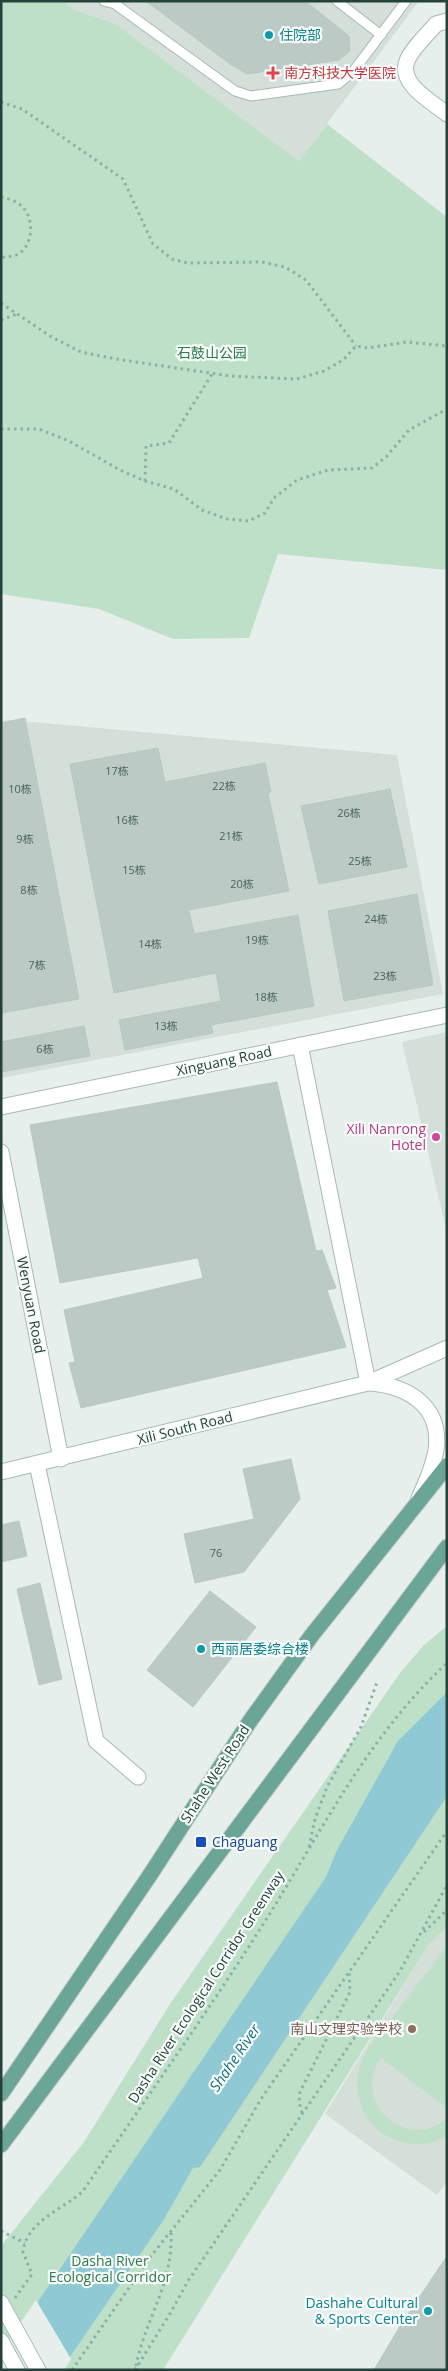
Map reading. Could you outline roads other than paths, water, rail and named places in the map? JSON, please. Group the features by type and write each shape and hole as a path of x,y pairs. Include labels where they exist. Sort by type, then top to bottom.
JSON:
{"main road":[{"name":"Shahe West Road","path":"2,2094 150,1875 250,1721 312,1635 447,1466"},
{"path":"1,2146 447,1547"}],"street":[{"path":"447,22 436,24 407,60 405,71 412,87 447,114"},
{"name":"Xinguang Road","path":"1,1107 447,1015"},
{"path":"300,1045 368,1383"},
{"name":"Wenyuan Road","path":"1,1152 61,1458"},
{"name":"Xili South Road","path":"1,1472 368,1383 447,1348"},
{"name":"Xili South Road","path":"368,1383 387,1385 404,1390 428,1409 435,1424 436,1451 415,1507"},
{"path":"37,1464 96,1741 138,1777"},
{"path":"6,2303 38,2370"},
{"path":"1,2341 17,2370"}],"lane":[{"path":"104,1 114,4 235,91 251,96 338,84 352,73 406,1"},
{"path":"337,1 381,35"}],"water":[{"name":"Shahe River","path":"447,1692 447,1796 200,2167 193,2168 163,2221 61,2370 1,2370 1,2356 326,1877 337,1850 398,1741"}],"place":[{"name":"住院部","path":"269,35"},
{"name":"南方科技大学医院","path":"273,73"},
{"name":"Xili Nanrong Hotel","path":"436,1137"},
{"name":"西丽居委综合楼","path":"201,1649"},
{"name":"Chaguang","path":"201,1842"},
{"name":"南山文理实验学校","path":"412,2029"},
{"name":"Dashahe Cultural & Sports Center","path":"428,2311"}],"park label":[{"name":"石鼓山公园","path":"212,353"},
{"name":"Dasha River Ecological Corridor","path":"110,2270"}]}
